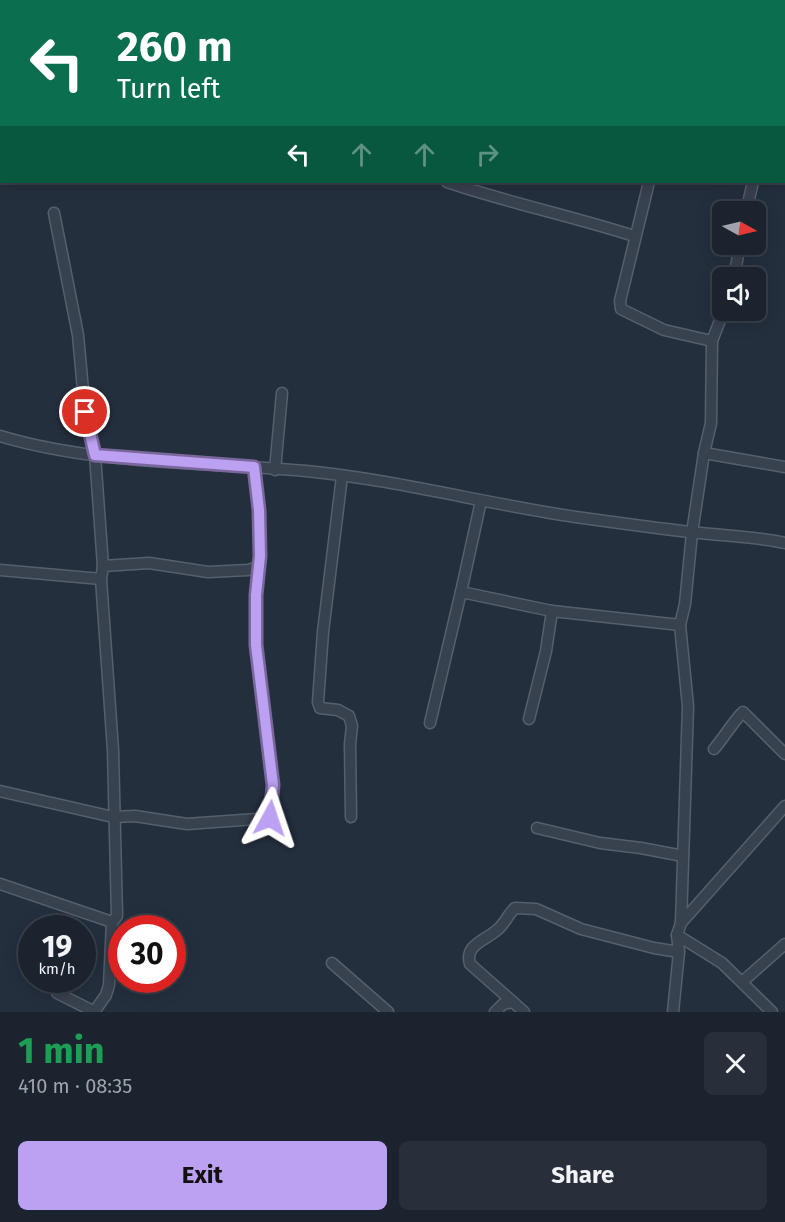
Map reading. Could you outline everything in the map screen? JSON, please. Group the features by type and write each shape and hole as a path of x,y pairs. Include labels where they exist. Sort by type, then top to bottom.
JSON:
{"street":[{"path":"450,183 516,204 573,216 634,236"},
{"path":"649,183 634,236 620,301 621,309 664,330 712,340"},
{"path":"749,201 753,183"},
{"path":"54,213 74,307 85,412 95,455 113,750 117,915"},
{"path":"673,1012 679,952 677,935 681,923 688,706 680,625 685,604 692,532 704,453 711,423 712,340 720,321"},
{"path":"275,470 282,393"},
{"path":"0,436 29,445 95,455 305,471 342,476 582,518 692,532 757,537 785,543"},
{"path":"704,453 785,467"},
{"path":"0,791 114,817 135,816 187,824 270,818 273,785 256,645 259,510 254,467"},
{"path":"342,476 322,643 318,702 320,708 338,710 349,716 352,726 350,744 351,817"},
{"path":"430,723 481,501"},
{"path":"103,566 149,563 208,572 248,570 259,567"},
{"path":"0,570 101,579"},
{"path":"461,592 552,611 680,625"},
{"path":"529,719 546,651 552,611"},
{"path":"714,749 743,712 785,754"},
{"path":"681,923 785,806"},
{"path":"537,828 600,843 683,856"},
{"path":"0,884 108,921"},
{"path":"524,1012 470,964 468,958 472,947 498,930 515,908 536,909 582,929 654,948 679,952"},
{"path":"677,935 722,963 772,1012"},
{"path":"742,982 785,944"},
{"path":"332,963 388,1012"},
{"path":"57,993 94,1012 108,989"},
{"path":"495,1012 503,1004 513,1002"}],"route":[{"path":"85,412 95,455 254,467 259,510 260,556 256,595 256,645 273,785 270,818"}]}
